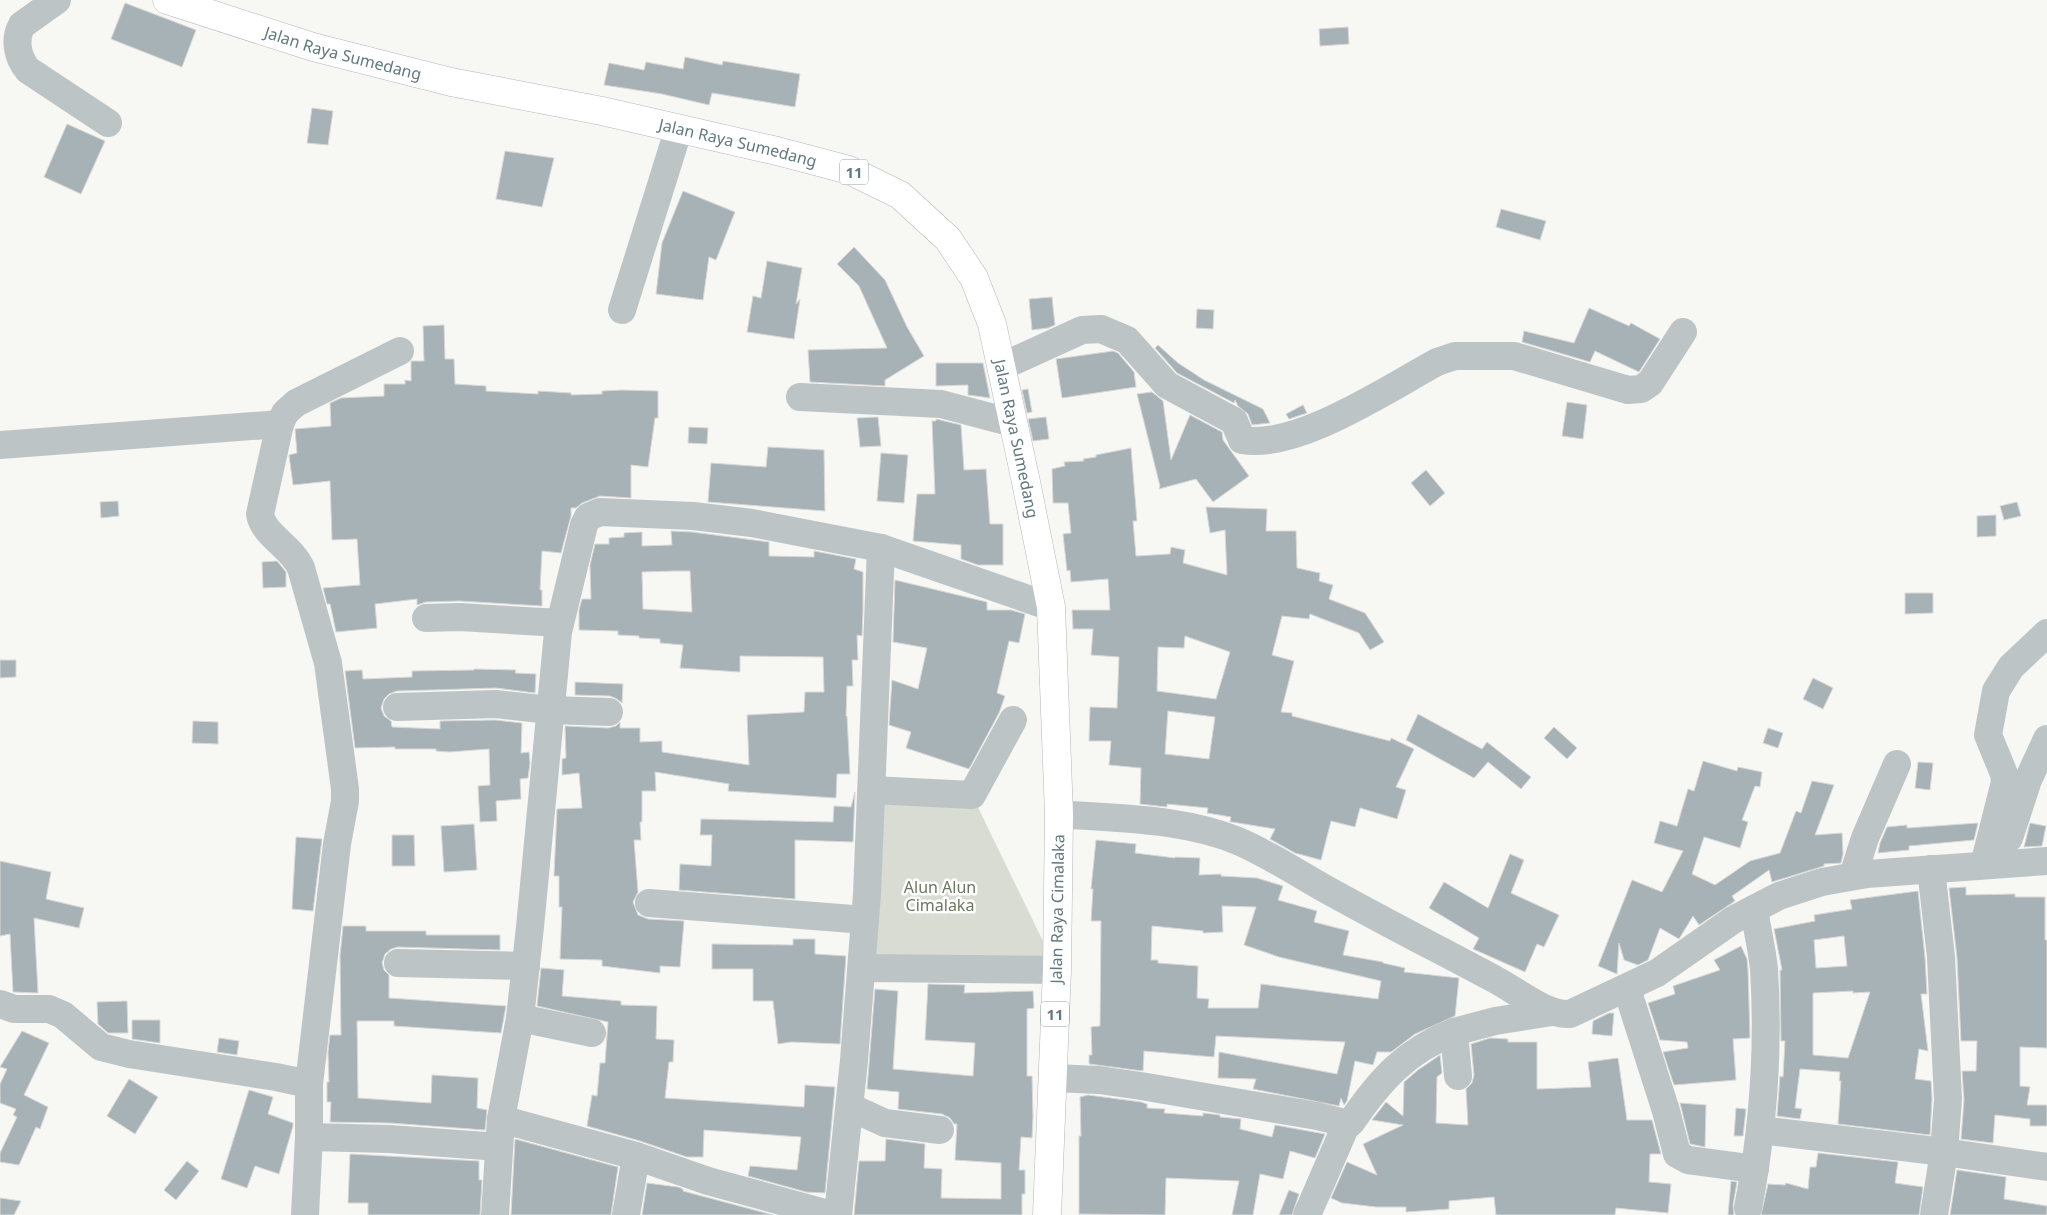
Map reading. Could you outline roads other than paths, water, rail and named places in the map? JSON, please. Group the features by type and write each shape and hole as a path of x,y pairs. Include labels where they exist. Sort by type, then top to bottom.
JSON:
{"highway":[{"name":"Jalan Raya Sumedang","path":"167,0 313,47 451,82 679,128 849,170 900,194 948,238 974,278 992,324 1051,607 1059,814"},
{"name":"Jalan Raya Cimalaka","path":"1047,1215 1057,970 1059,814"}],"street":[{"path":"56,0 18,30 17,42 21,62 28,70 108,123"},
{"path":"622,310 679,128"},
{"path":"1001,367 1082,330 1091,328 1101,330 1128,340 1167,385 1234,421 1242,440 1260,442 1316,427 1437,362 1454,356 1514,356 1628,390 1641,389 1650,383 1683,332"},
{"path":"305,1215 309,1137 309,1084 345,789 328,663 301,568 295,555 261,521 261,507 280,424 285,413 296,403 400,351"},
{"path":"800,397 941,404 1013,423"},
{"path":"0,445 280,424"},
{"path":"495,1215 501,1119 520,1018 560,623 584,525 588,518 600,512 693,516 752,523 882,548 1051,607"},
{"path":"838,1215 862,968 872,790 882,548"},
{"path":"426,618 459,617 560,623"},
{"path":"1993,864 2005,782 2004,774 1988,735 1996,690 2011,667 2047,633"},
{"path":"397,707 496,704 550,710 609,712"},
{"path":"872,790 972,795 1013,720"},
{"path":"1993,864 2047,739"},
{"path":"1853,876 1865,838 1897,764"},
{"path":"1059,814 1168,824 1206,830 1236,840 1268,854 1320,886 1542,1007 1561,1015 1570,1014 1658,973 1733,920 1779,896 1822,882 1853,876 2047,861"},
{"path":"1931,869 1941,957 1948,1100 1944,1152 1934,1215"},
{"path":"649,903 865,920"},
{"path":"1748,1208 1760,1130 1764,1078 1764,968 1754,909"},
{"path":"398,963 526,966"},
{"path":"862,968 1057,970"},
{"path":"1627,989 1666,1111 1677,1154 1688,1160 1755,1170"},
{"path":"0,1004 14,1009 49,1009 63,1015 101,1047 129,1054 309,1084"},
{"path":"1053,1078 1099,1080 1342,1122 1352,1121 1367,1098 1399,1063 1418,1050 1454,1032 1542,1007"},
{"path":"520,1018 592,1033"},
{"path":"1454,1032 1458,1076"},
{"path":"850,1106 885,1123 940,1130"},
{"path":"501,1119 636,1156 708,1182 801,1211 832,1215"},
{"path":"1307,1215 1342,1122"},
{"path":"1760,1130 1944,1152 2047,1167"},
{"path":"309,1137 389,1139 499,1147"},
{"path":"626,1215 636,1156"}],"park label":[{"name":"Alun Alun Cimalaka","path":"940,896"}]}
